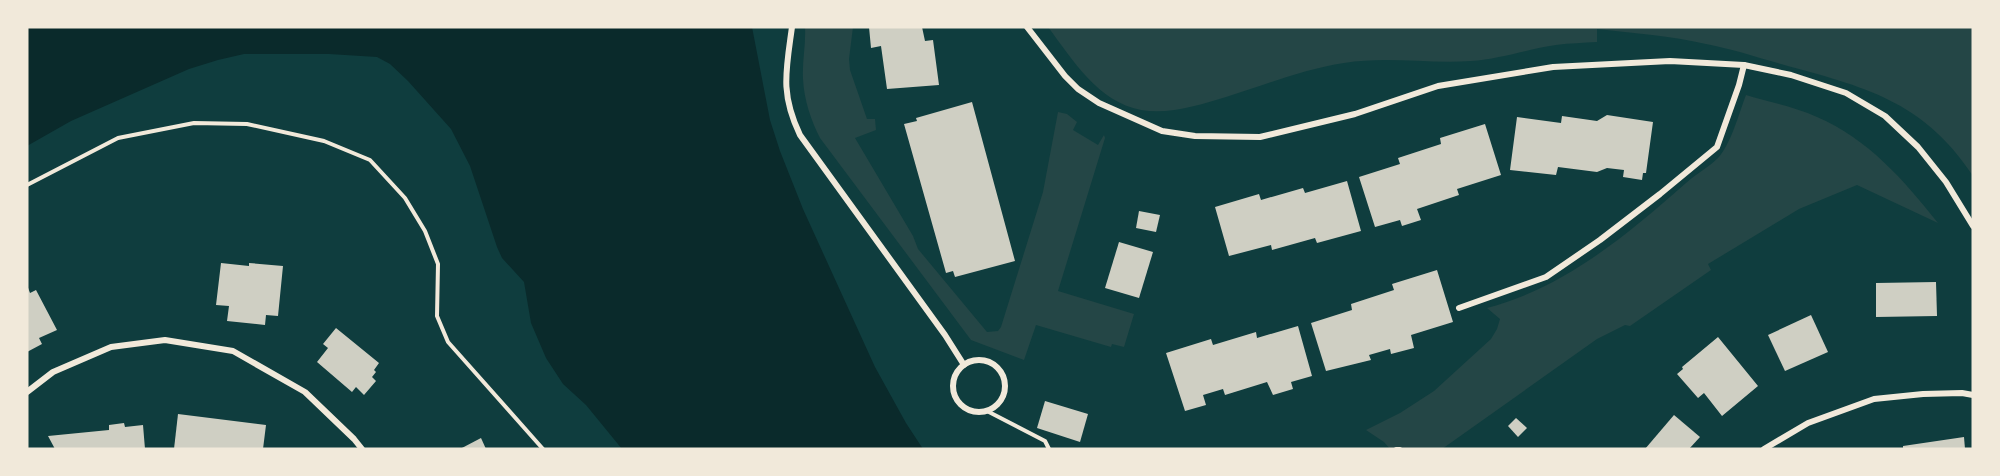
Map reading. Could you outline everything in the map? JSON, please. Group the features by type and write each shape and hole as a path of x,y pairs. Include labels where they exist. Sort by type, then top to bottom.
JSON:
{"street":[{"path":"792,27 786,90 790,114 800,135 945,335 964,365"},
{"path":"1027,27 1077,89 1099,103 1162,130 1221,138 1260,137 1355,114 1438,86 1553,67 1670,62 1744,65 1803,78 1846,93 1885,116 1925,155 1947,182 1973,226"},
{"path":"1459,308 1546,277 1600,240 1717,147 1744,65"},
{"path":"27,392 53,372 111,347 165,340 233,351 305,392 354,438 362,449"},
{"path":"974,361 983,361 995,366 1001,374 1004,382 1003,395 995,406 987,411 970,410 956,399 953,382 956,374 964,365 974,361"},
{"path":"1962,393 1973,387"},
{"path":"1764,449 1808,423 1874,399 1923,394 1973,395"}],"path":[{"path":"27,185 118,138 194,123 258,126 324,141 370,160 405,198 425,231 438,264 437,316 448,342 543,449"},
{"path":"987,411 1045,441 1049,449"}],"shaded area":[{"path":"27,27 752,27 770,120 803,209 875,367 923,449 622,449 586,405 563,384 546,358 531,323 524,282 502,258 470,166 451,129 390,64 377,57 329,54 244,54 189,69 71,121 27,146"},
{"path":"805,27 853,27 850,70 867,119 875,119 876,130 855,138 913,236 918,249 987,332 998,331 1001,327 1043,192 1058,112 1067,114 1077,122 1073,130 1098,145 1104,135 1105,138 1058,291 1134,314 1124,347 1112,344 1111,347 1036,325 1024,360 971,340 820,138 808,110 805,95 803,73"},
{"path":"1048,27 1973,27 1973,176 1954,150 1934,130 1912,113 1889,100 1811,72 1725,48 1679,39 1597,29 1597,42 1556,45 1482,60 1455,62 1376,60 1344,63 1299,73 1195,106 1152,111 1126,105 1099,89 1087,78"},
{"path":"1746,95 1809,113 1853,137 1898,176 1938,223 1857,185 1799,209 1708,264 1711,270 1630,326 1625,325 1597,339 1442,449 1390,449 1366,430 1400,413 1434,391 1491,339 1500,319 1487,308 1542,287 1593,258 1641,222 1718,158 1727,145"}],"building":[{"path":"869,27 922,27 925,41 933,40 939,85 887,89 881,46 871,48"},
{"path":"972,102 1015,261 955,277 953,271 946,273 904,124 917,121 916,118"},
{"path":"1607,115 1653,122 1646,173 1643,173 1642,180 1623,177 1624,170 1607,168 1597,172 1558,167 1556,175 1510,170 1517,117 1561,123 1562,116 1597,121"},
{"path":"1485,124 1501,175 1457,189 1459,195 1417,209 1421,220 1402,226 1400,220 1375,227 1359,177 1400,164 1398,158 1441,144 1440,138"},
{"path":"1347,181 1361,231 1317,243 1315,238 1272,250 1271,245 1229,256 1215,207 1259,194 1261,200 1303,188 1305,193"},
{"path":"1139,211 1160,215 1156,232 1136,228"},
{"path":"1119,242 1153,252 1139,298 1105,288"},
{"path":"221,263 283,266 278,316 266,315 265,325 227,321 229,306 216,305"},
{"path":"1437,270 1453,322 1411,335 1414,348 1391,354 1390,349 1369,355 1371,360 1326,371 1311,323 1352,310 1351,304 1394,290 1392,284"},
{"path":"1936,282 1937,316 1876,317 1876,283"},
{"path":"27,285 30,293 36,290 57,330 39,338 42,344 27,352"},
{"path":"1811,315 1828,352 1785,371 1768,335"},
{"path":"1298,326 1312,376 1291,382 1293,389 1273,395 1267,382 1225,395 1223,389 1203,395 1206,405 1185,411 1166,353 1211,339 1213,345 1256,332 1257,338"},
{"path":"336,328 379,363 372,377 376,381 364,395 356,387 352,392 317,362 328,348 323,344"},
{"path":"1718,337 1758,386 1722,416 1704,393 1698,398 1677,374 1683,369 1682,367"},
{"path":"1045,401 1088,414 1080,442 1037,428"},
{"path":"178,414 266,425 263,449 174,449"},
{"path":"1674,415 1700,437 1689,449 1645,449"},
{"path":"1516,418 1527,428 1518,437 1508,426"},
{"path":"124,423 125,427 143,425 145,449 55,449 48,436 109,430 109,425"},
{"path":"1964,437 1965,449 1903,449 1903,446"},
{"path":"481,438 486,449 460,449"}]}
